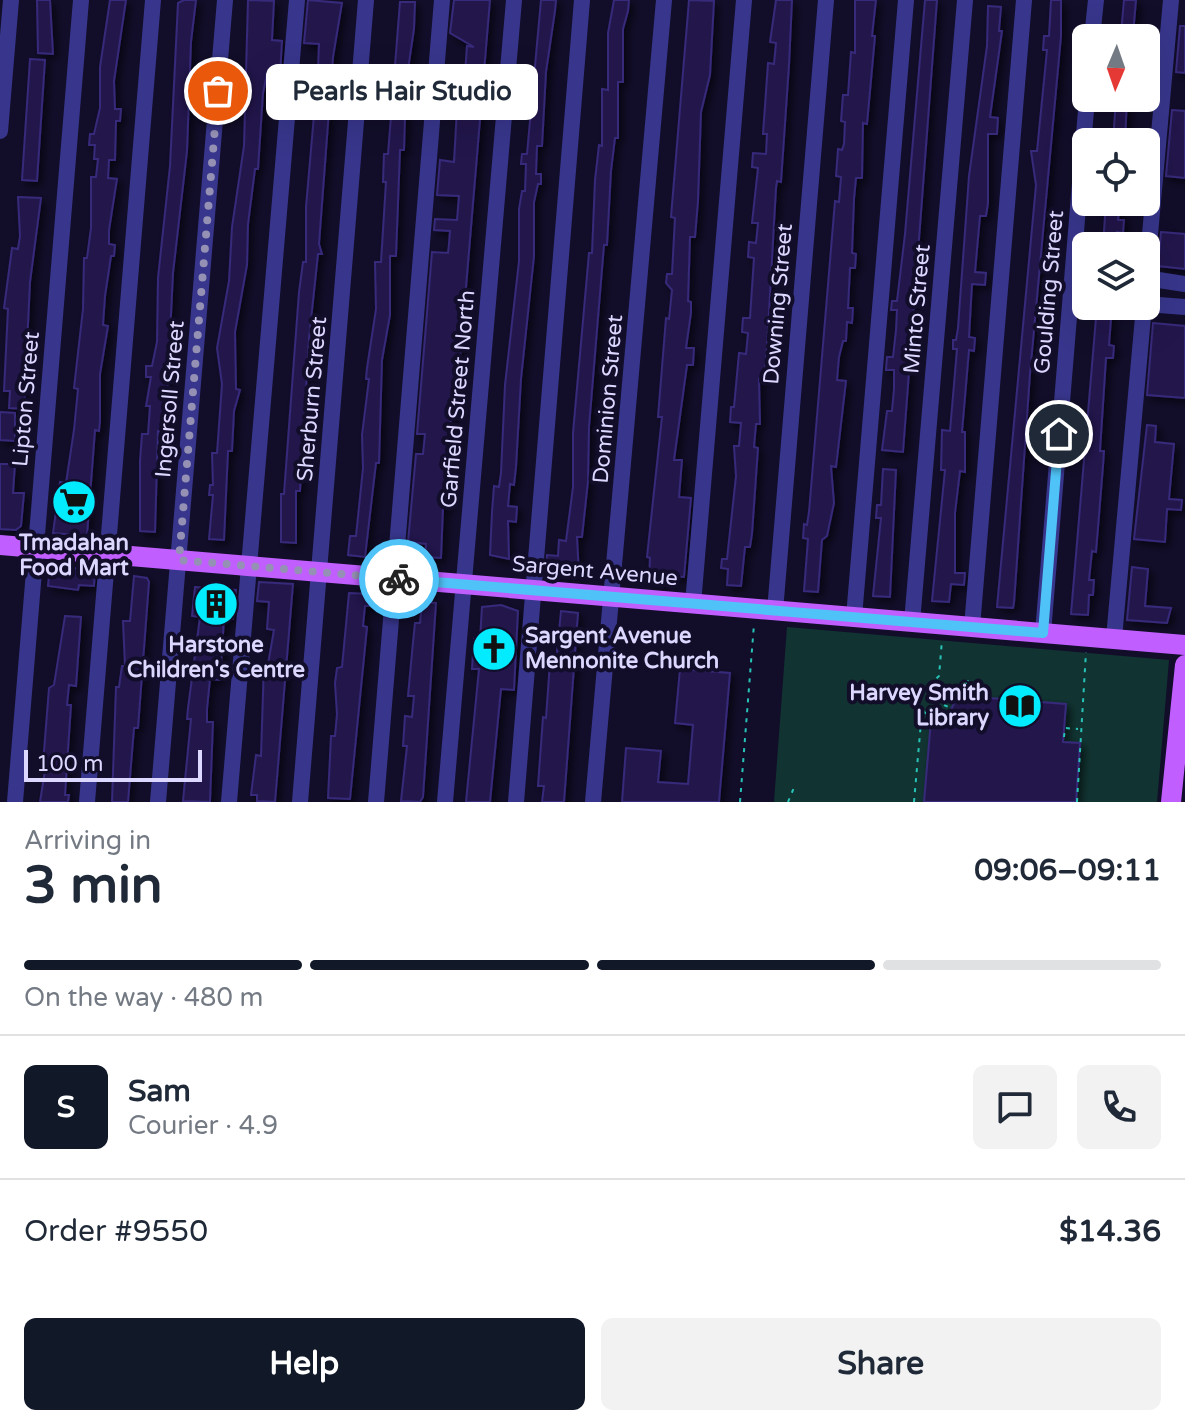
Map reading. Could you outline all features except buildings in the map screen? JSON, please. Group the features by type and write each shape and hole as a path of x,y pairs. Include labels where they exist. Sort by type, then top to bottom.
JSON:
{"main road":[{"name":"Sargent Avenue","path":"0,545 1185,645"},
{"path":"1171,802 1185,665"}],"street":[{"path":"0,131 11,0"},
{"name":"Lipton Street","path":"15,802 81,0"},
{"path":"87,802 153,0"},
{"name":"Ingersoll Street","path":"158,802 225,0"},
{"path":"229,802 297,0"},
{"name":"Sherburn Street","path":"300,802 366,0"},
{"path":"376,802 442,0"},
{"name":"Garfield Street North","path":"445,802 514,0"},
{"path":"516,802 582,0"},
{"name":"Dominion Street","path":"593,802 664,0"},
{"path":"693,604 744,0"},
{"name":"Downing Street","path":"775,611 826,0"},
{"path":"854,617 906,0"},
{"name":"Minto Street","path":"912,622 965,0"},
{"path":"972,627 1024,0"},
{"path":"1093,24 1096,0"},
{"path":"1150,232 1171,0"},
{"name":"Goulding Street","path":"1043,633 1086,112"},
{"path":"1160,280 1185,284"},
{"path":"1160,306 1185,307"},
{"path":"1114,638 1144,320"}],"path":[{"path":"740,802 755,622"},
{"path":"926,714 914,698 939,676 942,639"},
{"path":"1077,802 1086,651"},
{"path":"914,802 921,722 926,714 965,688 968,680"},
{"path":"943,704 951,708"},
{"path":"1064,737 1065,728 1079,729"},
{"path":"788,802 795,785"}],"green space":[{"path":"787,627 1169,660 1157,802 774,802"}],"way so far":[{"path":"218,91 179,560 399,579"}],"place":[{"name":"Pearls Hair Studio","path":"218,91"},
{"name":"Tmadahan Food Mart","path":"74,502"},
{"name":"Harstone Children's Centre","path":"216,604"},
{"name":"Sargent Avenue Mennonite Church","path":"494,649"},
{"name":"Harvey Smith Library","path":"1020,706"}],"route":[{"path":"399,579 1043,633 1059,434"}]}
